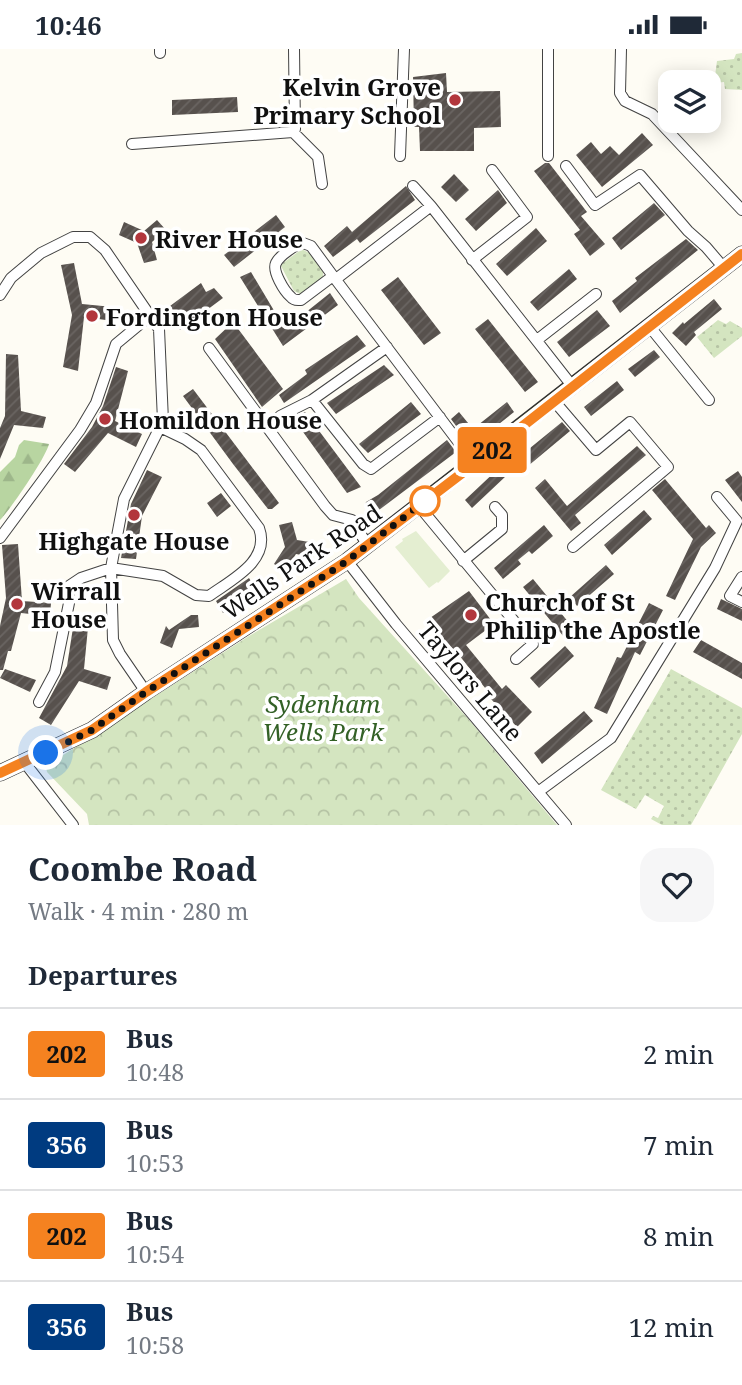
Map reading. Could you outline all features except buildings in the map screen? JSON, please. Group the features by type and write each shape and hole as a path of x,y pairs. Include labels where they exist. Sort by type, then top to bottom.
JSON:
{"street":[{"path":"293,49 293,132"},
{"path":"400,156 404,49"},
{"path":"548,49 548,156"},
{"path":"621,49 620,93 625,101 652,114 742,211"},
{"path":"132,144 293,132 318,157 322,184"},
{"path":"566,166 595,205 640,175 688,231 706,247 735,263"},
{"path":"472,260 531,215 492,170"},
{"path":"413,186 573,387"},
{"path":"431,206 335,278 301,300 291,297 275,266 277,261 303,243 311,246 335,278 387,347 440,417 475,464"},
{"path":"0,295 11,278 41,253 73,237 90,237 105,250 151,315 160,338 163,421 124,499 111,568 113,640 146,692"},
{"name":"Wells Park Road","path":"0,773 92,730 347,561 735,263"},
{"path":"537,340 596,294"},
{"path":"0,538 80,430 96,403 116,344 151,315"},
{"path":"650,327 709,400"},
{"path":"280,417 312,400 387,347"},
{"path":"209,348 325,506 336,516 352,520 368,546"},
{"path":"312,400 363,464 371,469 440,417"},
{"path":"555,401 596,450 630,422 668,467 573,547"},
{"path":"39,702 55,672 69,603 69,586 81,578 111,568 163,576 196,594 209,596 254,562 260,551 259,528 201,450 186,439 160,427"},
{"path":"538,792 611,738 708,580 737,521 717,497"},
{"path":"419,506 533,644 516,659"},
{"path":"463,561 502,529 502,516 495,507"},
{"name":"Taylors Lane","path":"347,561 396,624 566,825"},
{"path":"742,577 730,596 742,601"},
{"path":"25,763 73,825"}],"green space":[{"path":"742,53 742,90 725,89 724,82 721,82 721,70 716,70 717,61 734,59 736,54"},
{"path":"302,249 309,253 323,272 323,277 300,294 294,291 281,266"},
{"path":"718,320 726,324 730,321 742,328 742,336 714,358 697,337"},
{"path":"24,440 49,444 28,483 0,520 0,472 15,457"},
{"path":"416,531 450,571 429,588 395,547 402,539"},
{"name":"Sydenham Wells Park","path":"346,579 359,598 470,721 557,825 89,825 87,814 47,772 46,766 249,636"},
{"path":"671,669 742,708 742,734 691,825 662,825 651,819 653,816 658,818 664,806 645,795 636,809 601,790"}],"bus line":[{"name":"202","path":"0,773 92,730 347,561 742,254"}],"place":[{"name":"Kelvin Grove Primary School","path":"455,100"},
{"name":"River House","path":"141,238"},
{"name":"Fordington House","path":"92,316"},
{"name":"Homildon House","path":"105,419"},
{"name":"Highgate House","path":"134,515"},
{"name":"Wirrall House","path":"17,604"},
{"name":"Church of St Philip the Apostle","path":"471,615"}],"route":[{"path":"46,753 92,730 347,561 425,501"}]}
